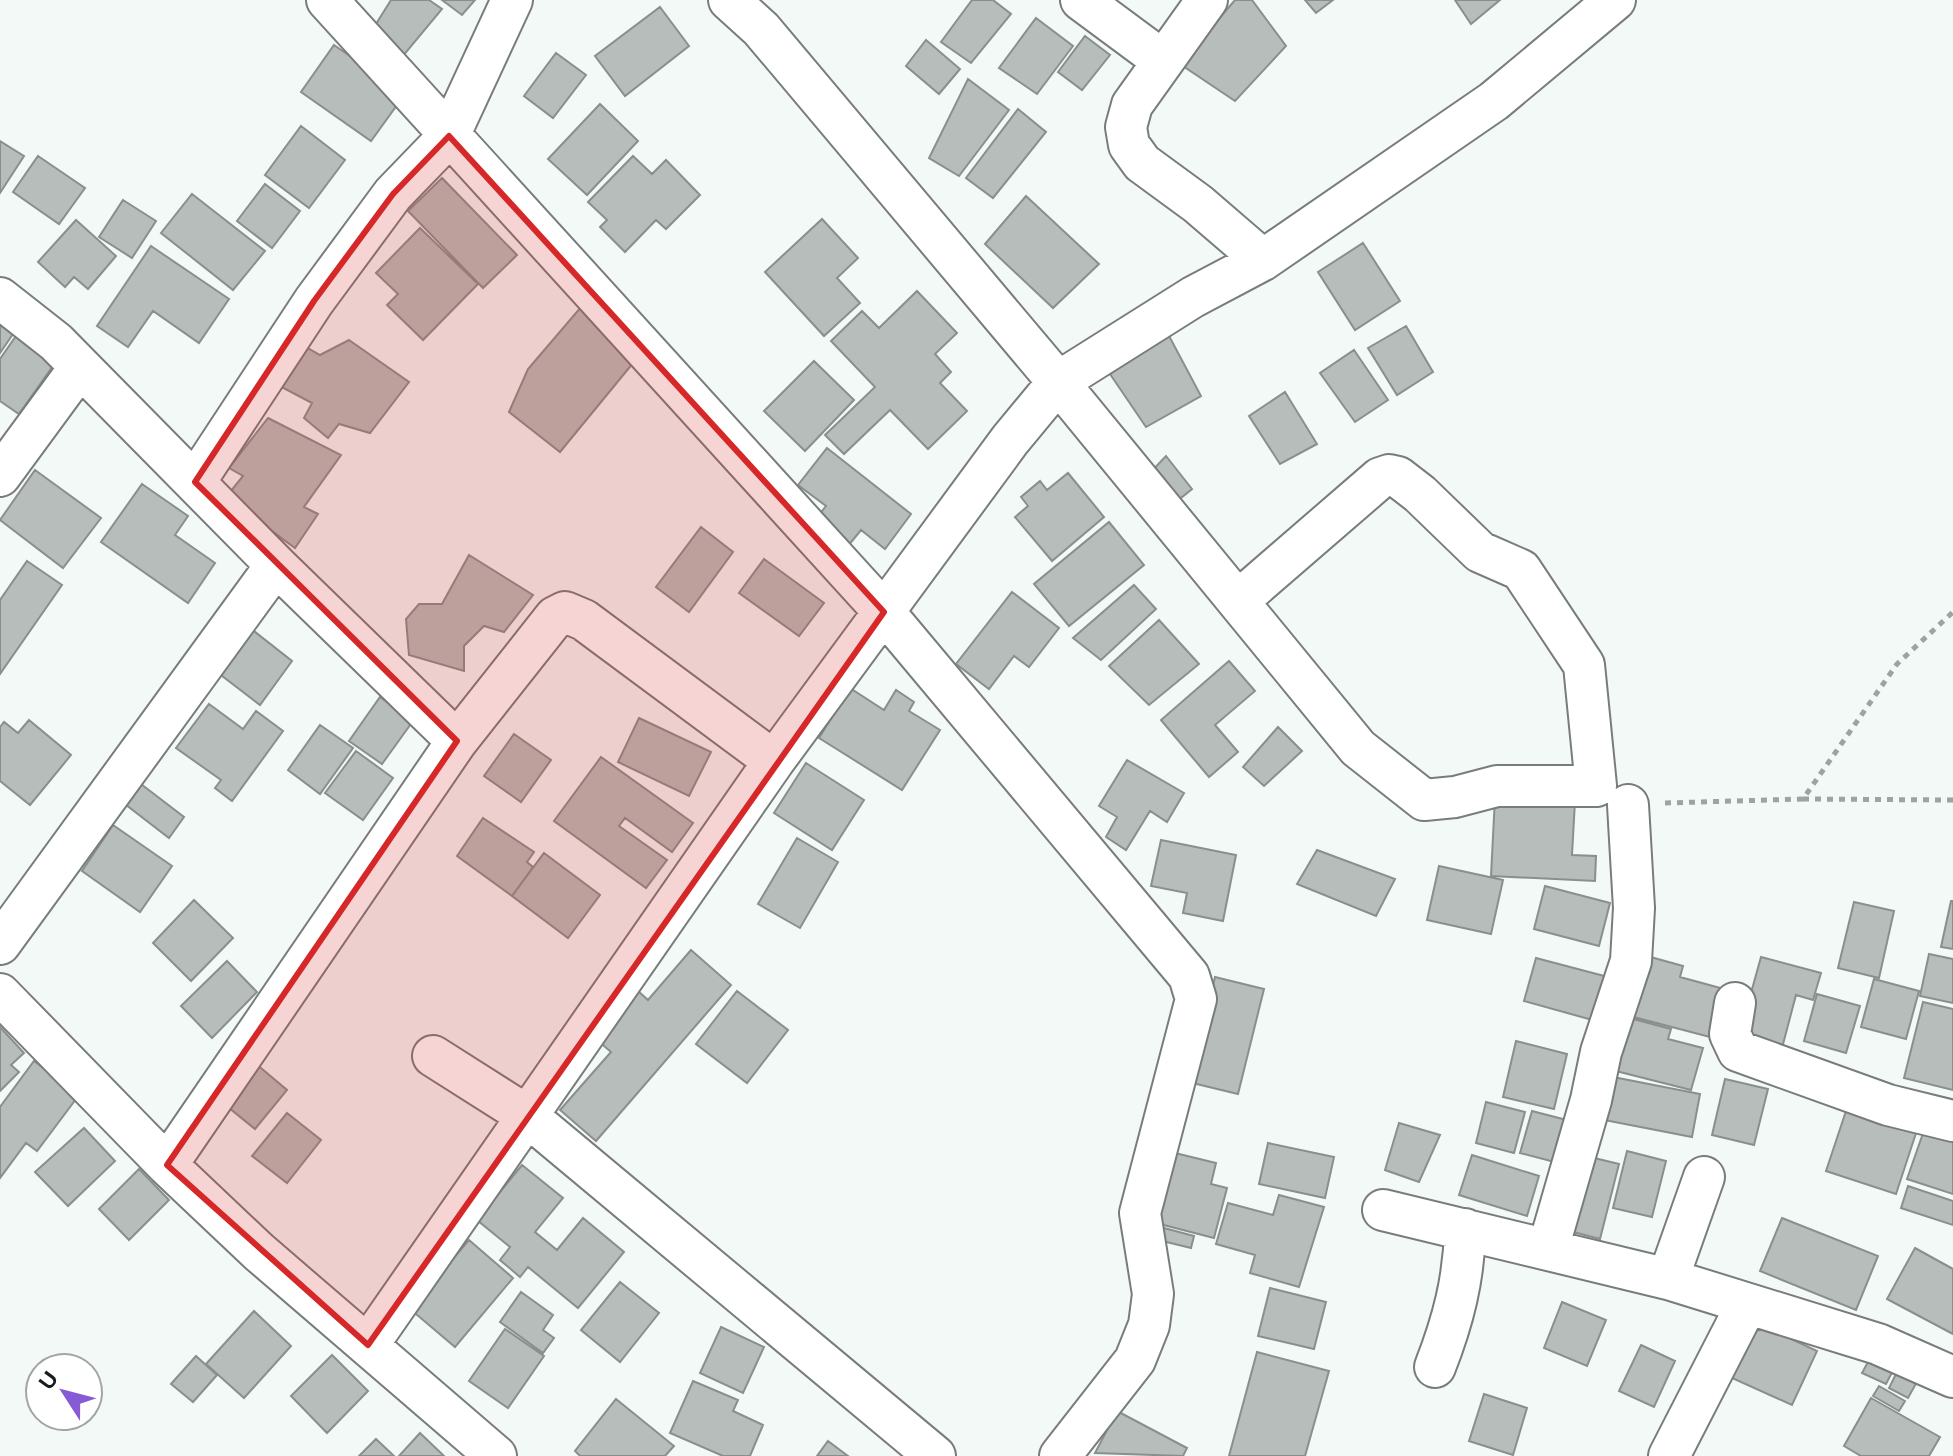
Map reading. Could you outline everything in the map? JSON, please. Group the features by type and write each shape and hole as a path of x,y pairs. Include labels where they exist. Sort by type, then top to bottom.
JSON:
{"street":[{"path":"327,0 884,612 1189,976 1196,999 1140,1213 1153,1294 1149,1325 1135,1360 1060,1456"},
{"path":"195,482 314,301 393,194 449,136 512,0"},
{"path":"729,0 772,14 1058,382 1358,748 1424,800 1455,797 1497,786 1596,786 1584,665 1521,570 1480,552 1398,477 1389,475 1380,478 1239,600"},
{"path":"1081,0 1162,60"},
{"path":"1207,0 1132,105 1126,127 1129,145 1142,163 1198,204 1263,260"},
{"path":"368,1345 774,761 1010,440 1058,382 1193,297 1263,260 1494,101 1615,0"},
{"path":"0,298 56,342 276,565 457,741"},
{"path":"0,476 80,367"},
{"path":"0,944 276,565"},
{"path":"167,1165 457,741 555,617 565,612 584,620 774,761"},
{"path":"1548,1249 1601,1052 1631,961 1633,857 1628,805"},
{"path":"0,994 167,1165 259,1252 496,1456"},
{"path":"1735,1003 1730,1034 1738,1051 1888,1105 1953,1121"},
{"path":"433,1056 526,1115 935,1456"},
{"path":"1668,1279 1704,1177"},
{"path":"1383,1210 1668,1279 1746,1306 1878,1344 1953,1377"},
{"path":"1435,1367 1452,1322 1464,1269 1465,1229"},
{"path":"1669,1456 1746,1306"}],"path":[{"path":"1803,799 1897,664 1953,612"},
{"path":"1628,805 1803,799 1953,800"}],"highlighted area":[{"path":"449,136 884,612 368,1345 167,1165 457,741 195,482 314,301 393,194"}],"building":[{"path":"391,0 429,0 442,9 403,56 371,32"},
{"path":"442,0 475,0 462,15"},
{"path":"972,0 993,0 1011,14 971,63 941,42"},
{"path":"1235,0 1252,0 1286,46 1235,101 1180,64"},
{"path":"1305,0 1333,0 1316,13"},
{"path":"1455,0 1500,0 1471,24"},
{"path":"660,7 689,46 625,96 595,56"},
{"path":"1036,18 1073,46 1037,94 999,68"},
{"path":"1085,36 1110,55 1082,90 1058,72"},
{"path":"926,40 960,69 939,94 906,66"},
{"path":"334,45 405,94 371,141 301,92"},
{"path":"556,53 586,75 553,118 524,96"},
{"path":"968,79 1009,110 959,176 929,158"},
{"path":"600,104 638,141 587,195 548,159"},
{"path":"1018,109 1046,132 993,198 966,178"},
{"path":"301,126 345,160 309,208 265,175"},
{"path":"0,141 24,156 0,193"},
{"path":"38,156 85,188 59,224 13,192"},
{"path":"633,156 652,174 666,160 700,195 666,229 656,220 625,252 600,227 607,220 588,202"},
{"path":"442,178 517,255 483,288 408,211"},
{"path":"265,184 300,211 272,248 237,221"},
{"path":"192,194 265,251 233,290 161,233"},
{"path":"1026,196 1099,264 1053,308 985,244"},
{"path":"123,200 156,221 132,258 99,237"},
{"path":"822,219 858,258 837,278 860,303 824,336 765,272"},
{"path":"76,220 116,256 88,289 74,277 65,287 38,262"},
{"path":"420,228 478,284 423,340 387,305 398,294 376,273"},
{"path":"1363,243 1400,301 1355,330 1318,272"},
{"path":"151,246 229,299 199,343 153,311 128,347 97,326"},
{"path":"917,291 957,333 935,354 951,372 940,383 967,411 928,449 890,410 844,454 825,435 875,387 831,341 862,311 879,328"},
{"path":"587,300 638,357 560,452 509,412 528,369"},
{"path":"0,325 13,334 0,353"},
{"path":"1406,326 1433,372 1397,395 1368,348"},
{"path":"1168,334 1201,396 1146,427 1110,374"},
{"path":"16,336 55,363 19,414 0,401 0,359"},
{"path":"349,340 409,382 370,433 339,424 328,438 304,418 312,403 270,381 299,343 320,355"},
{"path":"1354,350 1388,400 1355,422 1320,373"},
{"path":"814,361 854,400 805,451 764,411"},
{"path":"1285,392 1317,444 1280,464 1249,416"},
{"path":"268,418 341,455 304,507 318,514 295,548 226,497 243,476 229,468"},
{"path":"827,448 911,514 885,549 861,530 848,546 815,520 826,506 798,485"},
{"path":"1166,456 1192,489 1171,506 1147,476"},
{"path":"35,470 101,518 63,568 0,520"},
{"path":"1068,473 1104,517 1052,561 1015,517 1028,506 1021,497 1040,481 1047,490"},
{"path":"142,484 188,516 175,535 215,563 188,603 101,542"},
{"path":"1109,522 1144,565 1069,626 1034,584"},
{"path":"701,527 733,552 689,612 656,587"},
{"path":"469,555 533,595 504,632 484,626 464,646 464,671 409,655 406,619 419,604 442,604"},
{"path":"764,559 824,603 799,636 739,593"},
{"path":"27,561 62,585 0,674 0,600"},
{"path":"1134,585 1156,609 1101,660 1073,638"},
{"path":"1012,592 1059,628 1029,667 1014,656 989,689 956,664"},
{"path":"1159,620 1199,664 1149,705 1109,666"},
{"path":"250,628 292,661 260,705 217,672"},
{"path":"1229,661 1255,691 1215,725 1238,752 1209,777 1161,720"},
{"path":"850,688 884,710 896,690 914,702 909,711 940,730 902,790 819,738"},
{"path":"380,697 413,721 382,764 349,741"},
{"path":"209,704 243,729 256,711 283,731 232,801 215,788 221,780 176,748"},
{"path":"639,718 711,752 689,796 618,762"},
{"path":"29,720 71,755 30,805 0,781 0,727 4,722 18,733"},
{"path":"320,725 353,748 320,794 288,770"},
{"path":"1278,727 1302,751 1264,786 1243,767"},
{"path":"514,734 551,760 521,802 484,776"},
{"path":"356,751 393,778 363,820 325,793"},
{"path":"601,757 693,823 672,852 625,818 619,826 667,860 646,888 554,821"},
{"path":"1127,760 1184,793 1167,822 1150,811 1126,850 1106,837 1117,817 1099,806"},
{"path":"806,763 864,800 832,850 774,813"},
{"path":"137,781 184,817 169,838 121,801"},
{"path":"1495,797 1575,801 1572,855 1596,856 1595,881 1491,876"},
{"path":"483,818 534,852 527,862 533,867 512,896 457,856"},
{"path":"113,825 172,866 140,912 82,871"},
{"path":"797,838 838,862 800,928 758,904"},
{"path":"1161,840 1236,855 1223,921 1183,913 1187,893 1151,886"},
{"path":"1317,850 1395,879 1376,916 1297,884"},
{"path":"544,853 600,895 568,938 512,896"},
{"path":"1439,866 1503,880 1491,934 1427,920"},
{"path":"1545,886 1610,903 1599,946 1534,929"},
{"path":"194,900 233,938 191,981 153,943"},
{"path":"1953,901 1953,949 1941,947"},
{"path":"1854,902 1894,911 1879,978 1838,968"},
{"path":"691,950 731,985 596,1141 560,1110 611,1052 596,1039 638,991 648,1000"},
{"path":"1929,954 1953,959 1953,1003 1920,996"},
{"path":"1647,956 1683,966 1680,977 1724,989 1710,1037 1630,1016"},
{"path":"1761,957 1821,973 1813,1000 1796,995 1782,1048 1739,1036"},
{"path":"1536,958 1608,977 1596,1021 1524,1001"},
{"path":"227,961 257,992 212,1038 181,1006"},
{"path":"1215,977 1264,989 1238,1094 1180,1080 1203,1027"},
{"path":"1874,979 1919,991 1906,1039 1861,1027"},
{"path":"737,991 788,1030 747,1083 696,1044"},
{"path":"1817,994 1860,1006 1846,1053 1804,1041"},
{"path":"1923,1002 1953,1009 1953,1090 1904,1078"},
{"path":"1622,1016 1671,1029 1668,1039 1703,1048 1691,1090 1608,1069"},
{"path":"0,1027 24,1053 11,1065 19,1072 0,1091"},
{"path":"1516,1041 1567,1054 1554,1109 1503,1097"},
{"path":"34,1061 79,1095 37,1151 26,1143 0,1178 0,1107"},
{"path":"255,1063 287,1090 255,1129 223,1103"},
{"path":"1608,1076 1700,1094 1692,1137 1599,1119"},
{"path":"1725,1079 1768,1089 1754,1145 1712,1135"},
{"path":"1486,1102 1525,1112 1514,1153 1476,1143"},
{"path":"1848,1105 1918,1127 1896,1194 1826,1171"},
{"path":"1532,1111 1582,1124 1570,1166 1520,1153"},
{"path":"287,1113 321,1140 287,1183 252,1156"},
{"path":"1928,1119 1953,1128 1953,1194 1907,1179"},
{"path":"1399,1123 1440,1135 1419,1182 1385,1170"},
{"path":"84,1128 115,1161 68,1206 35,1172"},
{"path":"1268,1143 1334,1157 1325,1198 1259,1184"},
{"path":"1627,1151 1666,1161 1652,1217 1613,1208"},
{"path":"1171,1152 1216,1163 1211,1184 1227,1188 1214,1238 1148,1221"},
{"path":"1578,1154 1619,1164 1600,1239 1558,1228"},
{"path":"1472,1155 1539,1176 1527,1216 1459,1195"},
{"path":"522,1165 563,1198 535,1232 557,1250 583,1218 624,1252 578,1308 528,1267 520,1277 500,1260 510,1247 477,1220"},
{"path":"139,1169 169,1200 129,1240 99,1209"},
{"path":"1908,1186 1953,1201 1953,1225 1901,1208"},
{"path":"1279,1195 1324,1207 1299,1287 1250,1273 1255,1255 1216,1244 1228,1203 1273,1215"},
{"path":"1782,1218 1878,1256 1856,1310 1760,1271"},
{"path":"1149,1224 1194,1236 1191,1248 1146,1237"},
{"path":"469,1240 513,1278 455,1347 410,1309"},
{"path":"1915,1248 1953,1269 1953,1334 1887,1299"},
{"path":"620,1282 659,1313 620,1362 581,1330"},
{"path":"1270,1288 1326,1302 1314,1349 1258,1336"},
{"path":"521,1292 553,1315 543,1330 554,1338 543,1353 500,1322"},
{"path":"1562,1302 1606,1320 1587,1366 1544,1348"},
{"path":"254,1311 291,1346 244,1398 206,1364"},
{"path":"1746,1318 1817,1351 1792,1405 1721,1373"},
{"path":"721,1327 764,1347 743,1393 700,1373"},
{"path":"505,1329 544,1356 508,1408 469,1381"},
{"path":"1641,1345 1675,1361 1654,1407 1619,1391"},
{"path":"1876,1347 1899,1359 1886,1384 1862,1373"},
{"path":"1257,1352 1329,1371 1305,1456 1229,1456"},
{"path":"332,1355 368,1391 327,1433 291,1396"},
{"path":"196,1356 217,1375 193,1402 171,1384"},
{"path":"1898,1370 1918,1380 1908,1398 1889,1388"},
{"path":"693,1381 738,1400 733,1411 763,1425 750,1456 723,1456 670,1433"},
{"path":"1879,1386 1905,1401 1899,1411 1873,1396"},
{"path":"1484,1394 1527,1408 1513,1455 1469,1441"},
{"path":"1871,1398 1940,1437 1929,1456 1861,1456 1844,1446"},
{"path":"616,1399 674,1446 665,1456 580,1456 575,1451"},
{"path":"1117,1411 1187,1448 1183,1456 1095,1453"},
{"path":"420,1433 444,1456 399,1456"},
{"path":"376,1439 394,1456 359,1456"},
{"path":"828,1441 848,1456 817,1456"}]}
